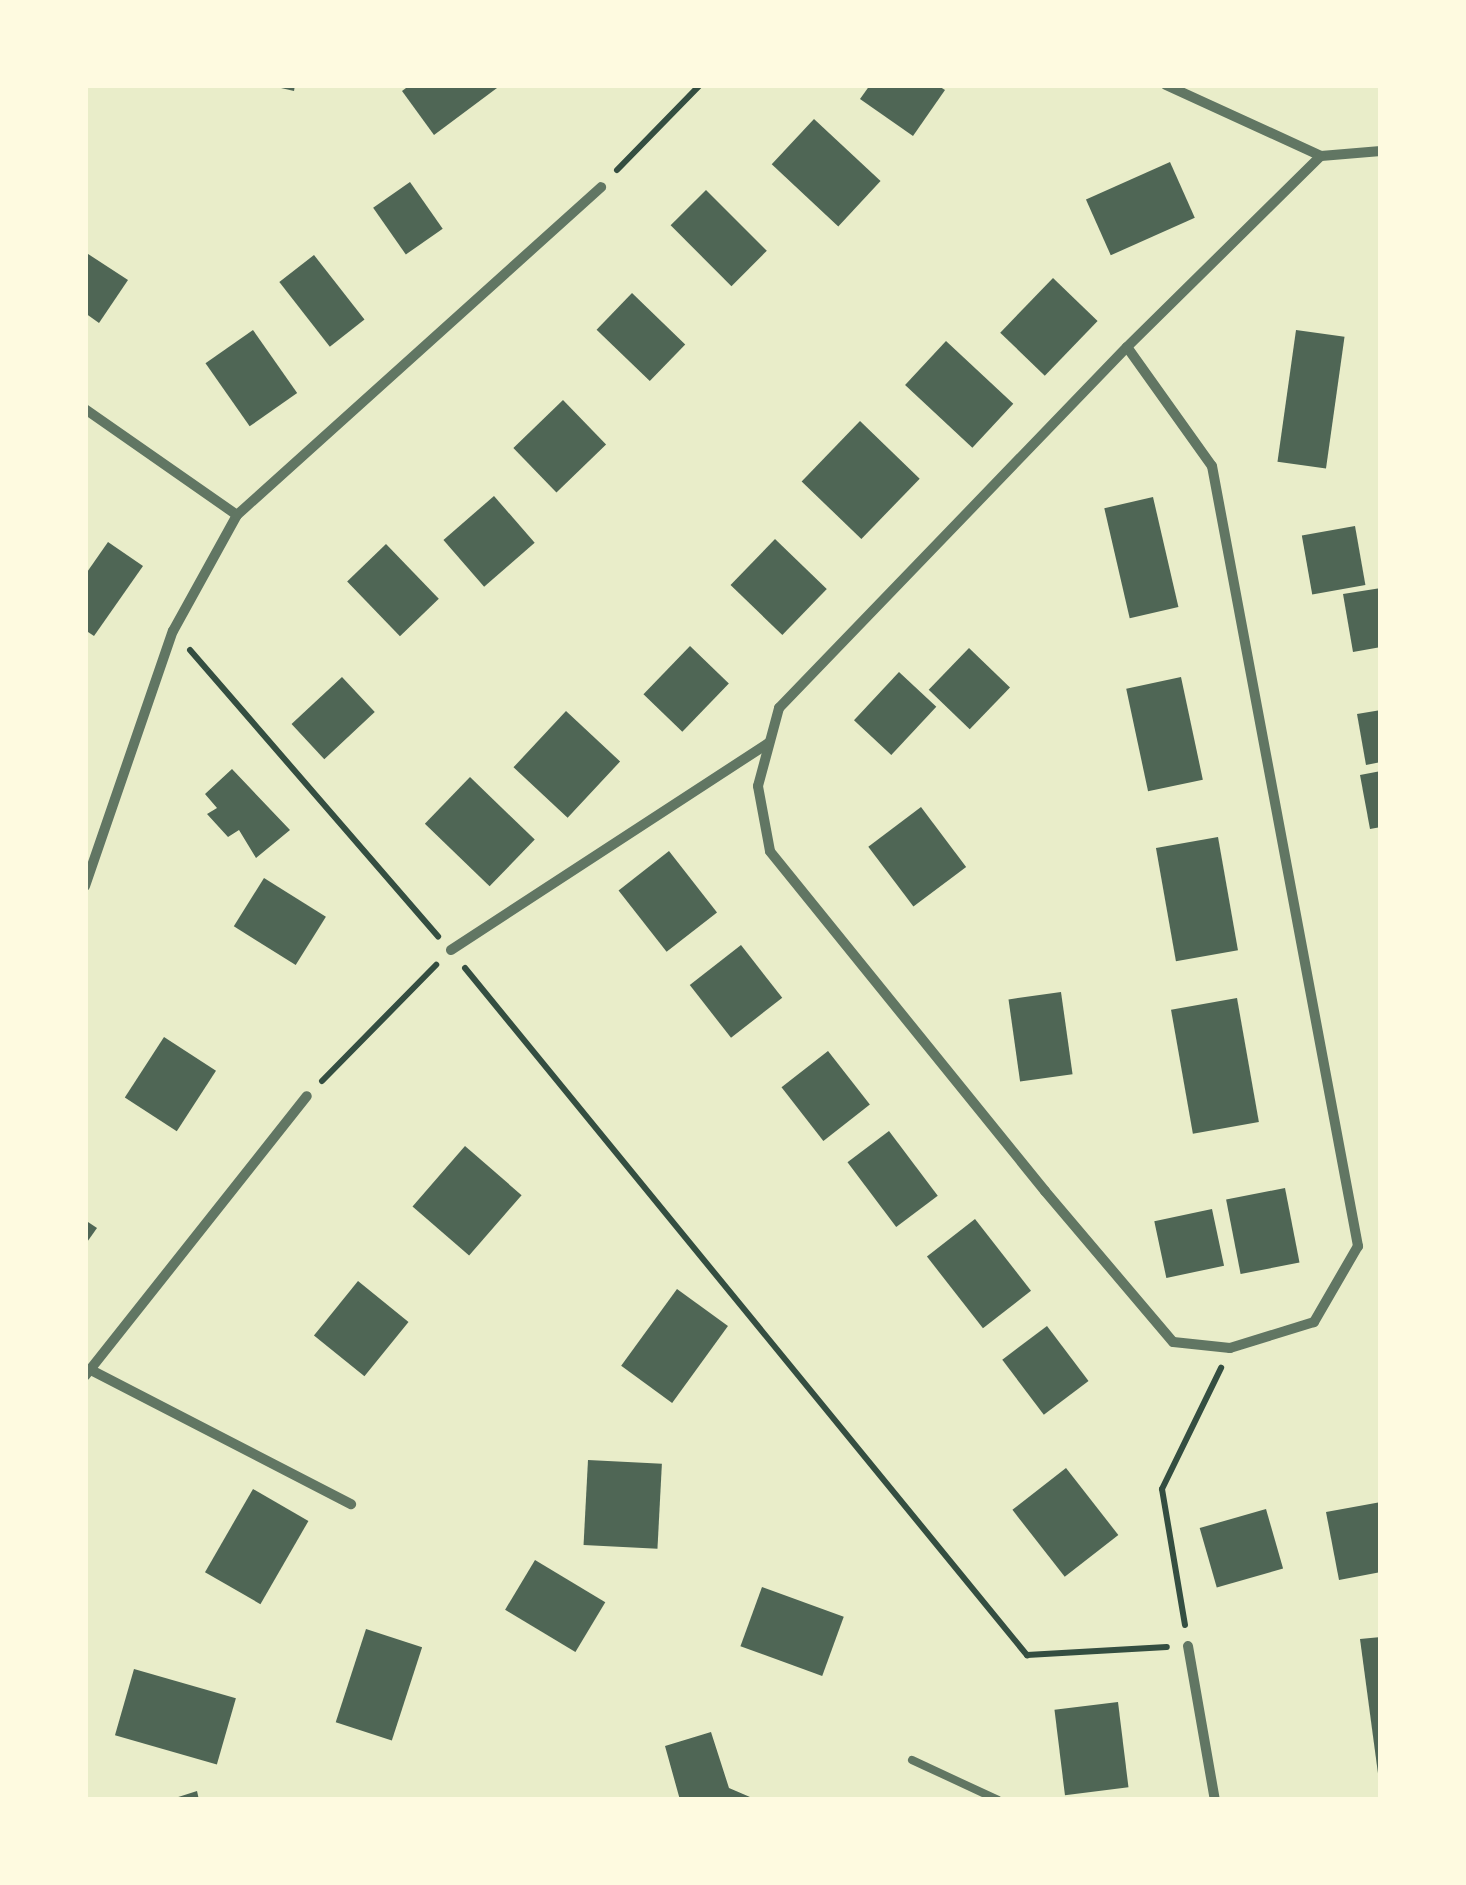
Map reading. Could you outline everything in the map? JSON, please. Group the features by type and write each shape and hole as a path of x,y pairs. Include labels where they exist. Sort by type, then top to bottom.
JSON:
{"street":[{"path":"1166,85 1321,156 1381,150"},
{"path":"1127,347 1212,466 1358,1246 1314,1322 1230,1348 1173,1342 770,851 758,786 779,708 1127,347 1321,156"},
{"path":"85,886 174,631 237,515 601,187"},
{"path":"85,409 237,515"},
{"path":"450,950 769,742"},
{"path":"307,1096 87,1372 352,1504"},
{"path":"1188,1646 1215,1800"}],"lane":[{"path":"912,1760 998,1800"}],"path":[{"path":"601,187 700,85"},
{"path":"174,631 450,950 1027,1654 1188,1646 1162,1489 1230,1348"},
{"path":"307,1096 450,950"}],"building":[{"path":"268,85 295,85 294,91"},
{"path":"410,85 501,85 434,135 402,91"},
{"path":"870,85 937,85 945,90 913,136 860,99"},
{"path":"814,119 881,181 838,226 772,164"},
{"path":"1170,162 1195,218 1111,255 1086,199"},
{"path":"410,182 443,229 406,255 373,208"},
{"path":"706,190 767,251 731,286 671,225"},
{"path":"85,252 128,280 99,323 85,313"},
{"path":"314,255 364,320 330,347 279,282"},
{"path":"1053,278 1098,321 1045,376 1000,333"},
{"path":"632,293 685,344 650,381 597,330"},
{"path":"253,330 297,393 250,426 205,363"},
{"path":"1296,330 1345,337 1326,469 1277,462"},
{"path":"946,341 1013,404 972,448 905,385"},
{"path":"563,400 606,445 556,493 513,448"},
{"path":"860,421 920,479 861,539 802,481"},
{"path":"494,496 535,543 484,587 443,540"},
{"path":"1153,497 1178,607 1130,618 1104,508"},
{"path":"1355,526 1365,585 1312,594 1302,535"},
{"path":"775,539 827,589 782,635 731,585"},
{"path":"108,542 143,566 94,636 85,630 85,575"},
{"path":"386,544 439,599 400,636 347,582"},
{"path":"1381,588 1381,647 1353,652 1343,594"},
{"path":"690,646 729,684 682,732 643,694"},
{"path":"969,648 1010,688 970,729 929,690"},
{"path":"899,672 936,707 891,755 854,720"},
{"path":"342,677 375,712 324,759 292,724"},
{"path":"1181,677 1203,780 1148,791 1126,689"},
{"path":"1381,710 1381,762 1366,765 1357,714"},
{"path":"566,711 620,761 568,818 513,767"},
{"path":"232,769 290,830 256,858 239,830 228,837 207,814 217,808 205,794"},
{"path":"1381,771 1381,827 1370,829 1360,775"},
{"path":"470,777 535,840 490,886 425,824"},
{"path":"921,807 966,867 913,907 868,847"},
{"path":"1218,837 1238,950 1176,961 1156,848"},
{"path":"669,851 717,912 667,952 619,890"},
{"path":"264,878 326,917 296,965 234,926"},
{"path":"741,945 782,998 731,1038 690,985"},
{"path":"1061,992 1073,1074 1020,1082 1009,999"},
{"path":"1237,998 1259,1122 1193,1134 1171,1010"},
{"path":"164,1037 216,1071 177,1131 125,1097"},
{"path":"828,1051 870,1105 823,1141 782,1087"},
{"path":"889,1131 938,1196 896,1227 847,1162"},
{"path":"465,1146 522,1195 469,1256 413,1206"},
{"path":"1285,1188 1300,1263 1241,1274 1226,1199"},
{"path":"1212,1209 1224,1266 1166,1278 1154,1221"},
{"path":"975,1219 1031,1291 983,1328 927,1257"},
{"path":"85,1220 97,1228 85,1245"},
{"path":"358,1281 409,1322 364,1376 314,1335"},
{"path":"677,1289 728,1326 672,1403 621,1366"},
{"path":"1047,1326 1089,1381 1044,1415 1002,1360"},
{"path":"588,1460 662,1464 657,1549 584,1545"},
{"path":"1066,1468 1118,1535 1065,1577 1012,1510"},
{"path":"253,1489 308,1521 260,1604 205,1572"},
{"path":"1381,1502 1381,1572 1339,1580 1326,1512"},
{"path":"1266,1509 1283,1569 1217,1588 1200,1528"},
{"path":"535,1560 605,1602 575,1652 505,1610"},
{"path":"762,1587 844,1617 822,1676 740,1646"},
{"path":"366,1629 422,1647 392,1740 336,1722"},
{"path":"1381,1637 1381,1781 1379,1781 1360,1639"},
{"path":"134,1669 236,1698 217,1765 115,1735"},
{"path":"1118,1702 1128,1787 1065,1795 1054,1710"},
{"path":"711,1732 729,1788 757,1800 680,1800 665,1746"},
{"path":"197,1791 199,1800 172,1800 172,1799"}]}
